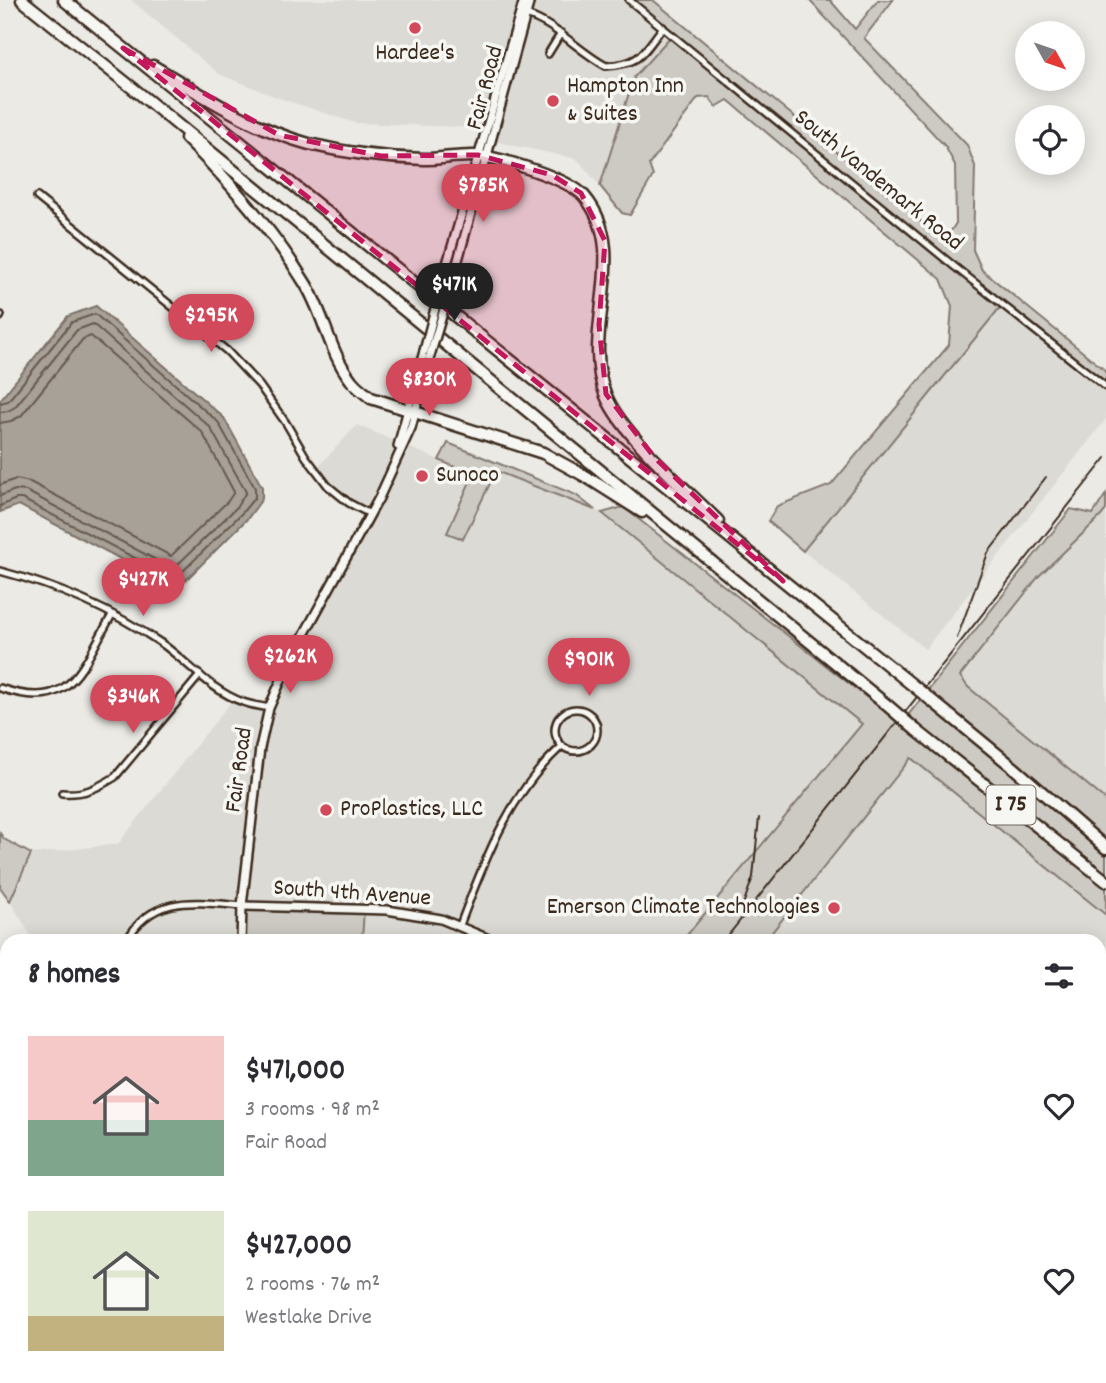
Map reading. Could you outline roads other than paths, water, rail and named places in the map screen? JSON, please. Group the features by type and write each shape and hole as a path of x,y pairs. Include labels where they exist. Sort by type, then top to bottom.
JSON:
{"highway":[{"name":"I 75","path":"22,0 141,94 916,730 1106,881"},
{"name":"I 75","path":"64,0 936,704 1106,848"},
{"path":"123,48 248,121 279,135 306,143 381,156 426,159 483,157 552,176 581,193 593,208 603,229 605,241 606,266 599,367 606,394 618,416 654,457 783,581"},
{"path":"141,94 229,180 271,234 307,285 336,353 351,380 371,398 543,453 585,475 637,509 742,587"}],"main road":[{"name":"Fair Road","path":"427,354 452,282 524,0"},
{"name":"Fair Road","path":"241,934 260,748 269,708 289,662 370,514 392,467 412,410 444,274 483,157 530,0"},
{"name":"South 4th Avenue","path":"242,906 387,910 441,919 479,934"}],"street":[{"name":"South Vandemark Road","path":"629,0 1106,387"},
{"path":"526,15 561,33 606,66 632,62 639,58 663,27"},
{"path":"548,54 561,33"},
{"path":"37,197 227,351 259,385 328,486 349,503 370,514"},
{"path":"0,571 36,580 75,595 161,643 215,687 242,702 269,708"},
{"path":"0,688 37,695 54,694 65,689 75,679 112,615"},
{"path":"62,793 79,794 115,777 200,675"},
{"path":"578,708 590,713 597,727 593,742 588,747 575,751 562,746 555,732 559,717 578,708"},
{"path":"460,925 491,843 525,785 562,746"},
{"path":"130,934 151,913 174,903 242,906"}],"water":[{"path":"96,306 224,418 262,487 262,499 248,518 177,589 19,505 0,512 0,400 68,316"}],"railway":[{"path":"729,934 1106,458"},
{"path":"957,638 988,553 1046,477"},
{"path":"741,910 753,877 759,818"}],"place":[{"name":"Hardee's","path":"415,28"},
{"name":"Hampton Inn & Suites","path":"553,101"},
{"name":"Sunoco","path":"422,476"},
{"name":"ProPlastics, LLC","path":"326,810"},
{"name":"Emerson Climate Technologies","path":"834,908"}]}
